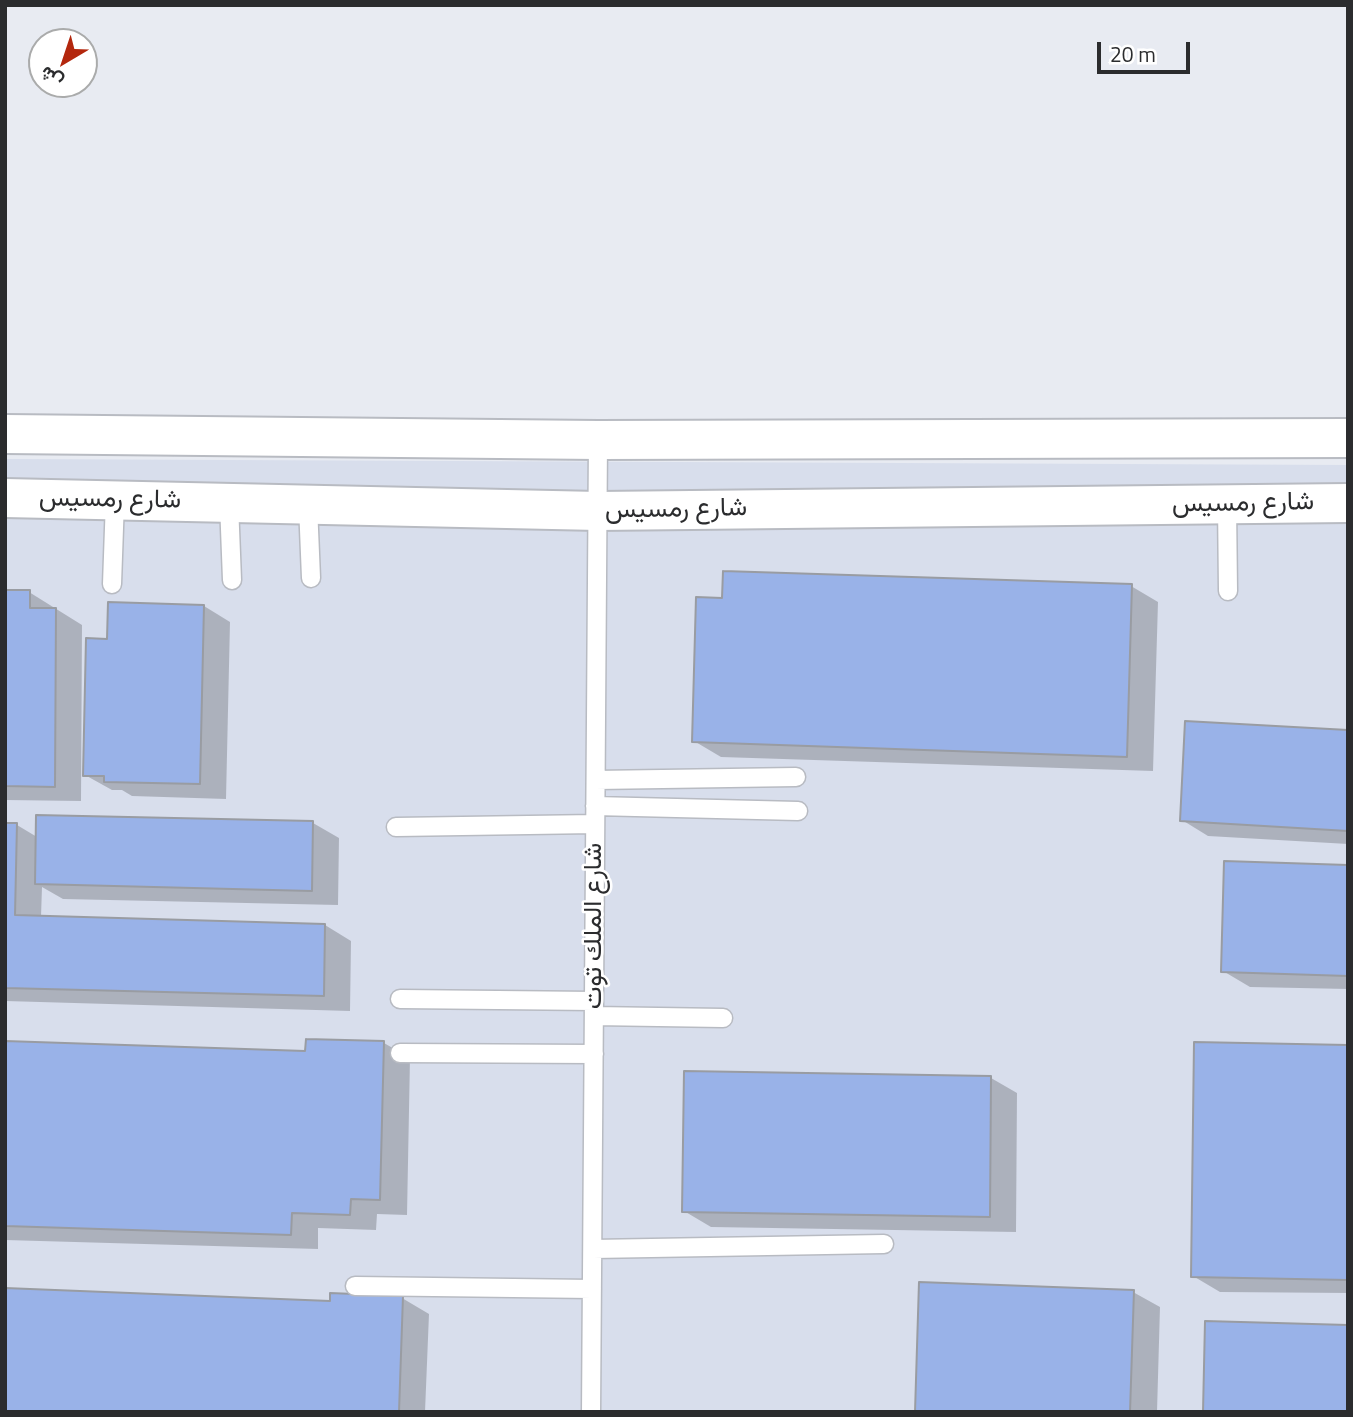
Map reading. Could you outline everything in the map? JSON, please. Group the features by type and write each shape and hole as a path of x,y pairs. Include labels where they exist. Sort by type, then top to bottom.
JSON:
{"street":[{"path":"5,434 598,440 1348,438"},
{"name":"شارع رمسيس","path":"5,498 598,510 1348,503"}],"lane":[{"name":"شارع الملك توت","path":"591,1412 598,440"},
{"path":"113,584 115,500"},
{"path":"229,503 232,580"},
{"path":"1227,504 1228,591"},
{"path":"308,505 311,578"},
{"path":"596,780 796,776"},
{"path":"396,827 595,815 798,811"},
{"path":"400,999 594,1008 723,1018"},
{"path":"400,1053 594,1054"},
{"path":"593,1249 884,1244"},
{"path":"355,1286 592,1289"}],"shaded area":[{"path":"5,459 1348,465 1348,1412 5,1412"}],"building":[{"path":"723,571 1132,584 1127,757 692,742 696,597 722,598"},
{"path":"5,590 30,590 30,608 56,608 55,787 5,786"},
{"path":"108,602 204,605 200,784 104,782 104,776 83,776 86,638 107,639"},
{"path":"1185,721 1348,730 1348,831 1180,821"},
{"path":"36,815 313,821 312,891 35,884"},
{"path":"5,823 17,823 15,915 325,924 324,996 5,988"},
{"path":"1224,861 1348,865 1348,976 1221,972"},
{"path":"306,1039 384,1041 380,1200 351,1199 350,1215 292,1213 291,1235 5,1226 5,1041 305,1051"},
{"path":"1194,1042 1348,1045 1348,1280 1191,1277"},
{"path":"684,1071 991,1076 990,1217 682,1212"},
{"path":"919,1282 1134,1290 1130,1412 915,1412"},
{"path":"5,1288 330,1301 330,1293 403,1296 399,1412 5,1412"},
{"path":"1205,1321 1348,1325 1348,1412 1203,1412"}]}
